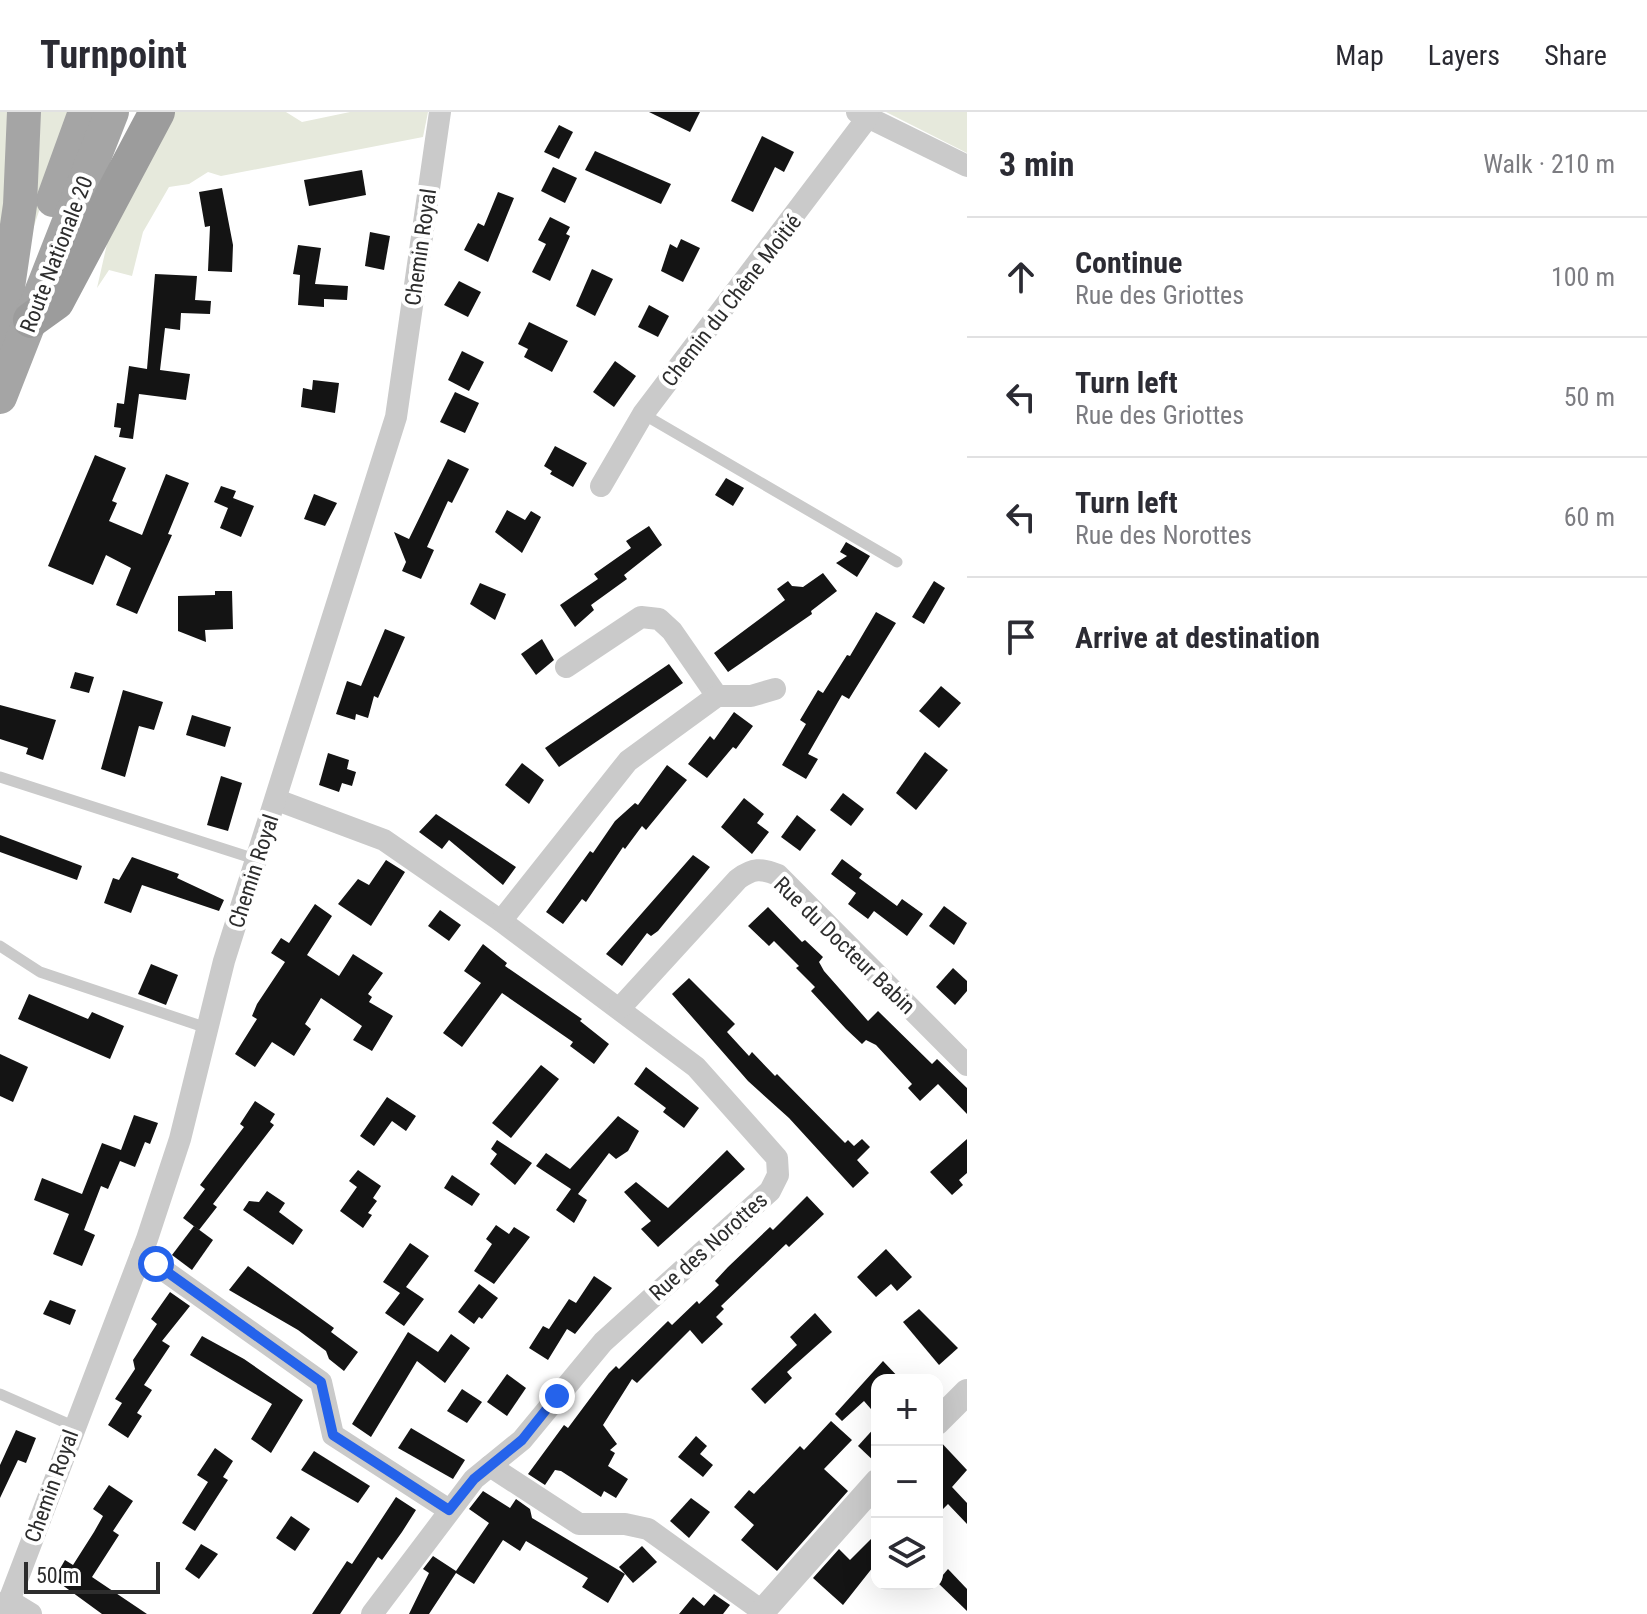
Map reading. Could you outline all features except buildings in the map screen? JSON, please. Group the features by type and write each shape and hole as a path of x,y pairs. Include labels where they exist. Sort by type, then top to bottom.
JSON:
{"highway":[{"path":"11,331 56,302 157,112"}],"main road":[{"path":"11,331 24,112"},
{"name":"Route Nationale 20","path":"0,397 11,331 85,112"},
{"name":"Route Nationale 20","path":"11,331 112,112"}],"street":[{"name":"Chemin Royal","path":"6,1607 141,1254 180,1139 207,1028 255,859 277,800 396,417 440,112"},
{"path":"863,115 967,166"},
{"name":"Chemin du Chêne Moitié","path":"601,486 643,414 863,115"},
{"path":"566,667 641,617 659,619 672,631 717,696"},
{"path":"501,921 628,761 717,696 751,696 775,689"},
{"name":"Rue des Norottes","path":"277,800 384,840 501,921 696,1067 777,1158 778,1175 770,1191 603,1342 522,1440 490,1466 449,1510 372,1614"},
{"name":"Rue du Docteur Babin","path":"620,1008 738,879 750,870 764,869 778,875 967,1065"},
{"path":"141,1254 321,1382 333,1435 449,1510"},
{"path":"943,1416 967,1392"},
{"path":"490,1466 579,1524 625,1524 648,1529 761,1613 871,1489"},
{"path":"6,1607 31,1614"}],"lane":[{"path":"643,414 897,562"},
{"path":"0,777 255,859"},
{"path":"0,946 40,972 207,1028"},
{"path":"0,1394 73,1426"}],"shaded area":[{"path":"0,112 16,112 0,275"},
{"path":"32,112 73,112 24,255"},
{"path":"172,112 286,112 302,122 350,112 428,112 423,137 221,176 208,172 189,184 169,187 143,232 132,276 109,270 97,288 109,235"},
{"path":"886,112 967,112 967,153"}],"route":[{"path":"156,1264 321,1382 333,1435 449,1510 474,1479 522,1440 557,1396"}]}
